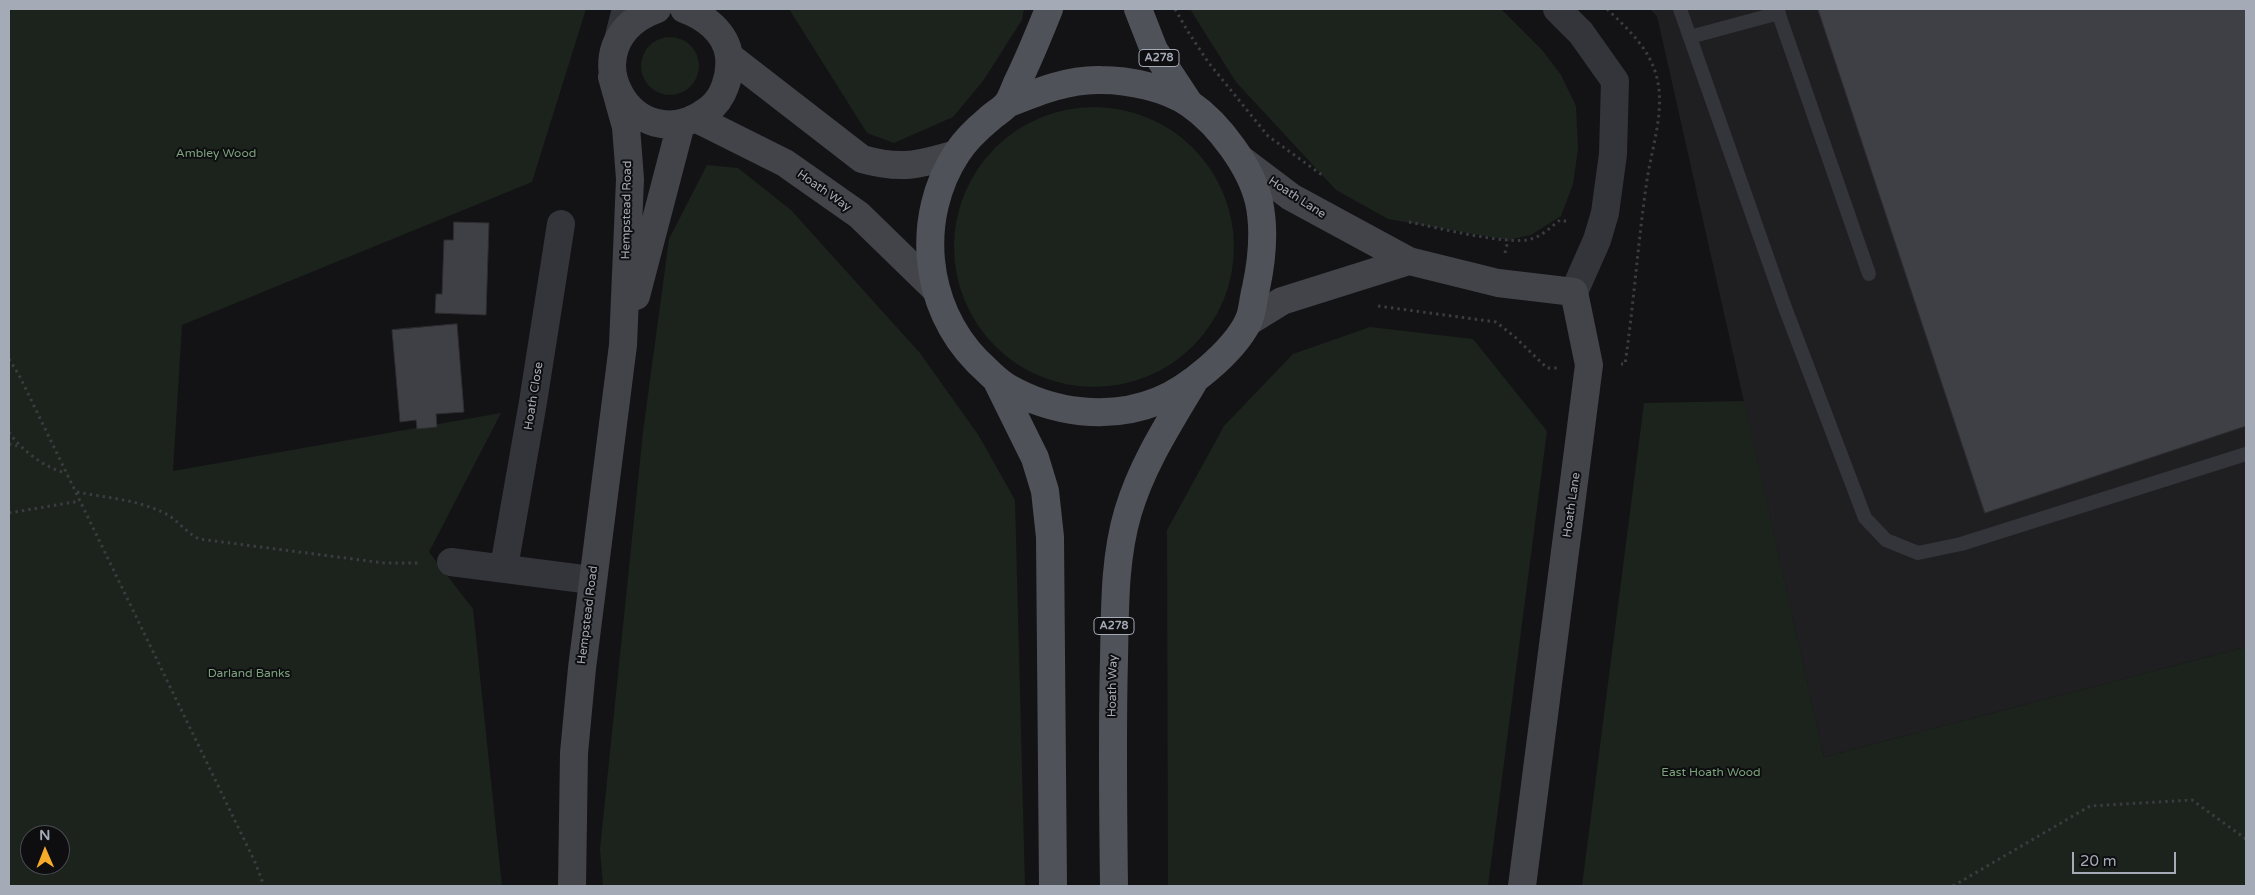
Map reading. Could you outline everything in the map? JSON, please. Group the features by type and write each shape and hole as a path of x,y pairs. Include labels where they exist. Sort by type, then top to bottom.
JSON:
{"main road":[{"path":"1007,104 1032,53 1049,9"},
{"name":"A278","path":"1138,9 1154,50 1189,103"},
{"path":"1100,79 1144,84 1189,103 1210,121 1242,160 1258,200 1262,230 1261,265 1248,322 1222,356 1194,382 1157,402 1116,411 1087,412 1058,408 1027,398 997,381 966,349 948,321 934,288 929,252 931,220 940,186 956,154 973,132 1007,104 1048,87 1100,79"},
{"path":"997,381 1035,458 1045,491 1050,537 1052,886"},
{"name":"Hoath Way","path":"1114,886 1113,711 1115,604 1119,555 1128,513 1142,473 1159,440 1194,382"}],"street":[{"path":"626,9 612,58 612,77 623,101 641,117 656,124 689,122 714,106 728,80 729,56 716,20 684,9"},
{"path":"619,36 628,25 642,15 658,9"},
{"path":"1557,9 1581,33 1615,81 1613,154 1605,213 1597,240 1574,292"},
{"path":"729,56 862,159 887,166 916,165 956,154"},
{"name":"Hempstead Road","path":"572,886 574,753 591,580 623,345 630,179 626,128 612,77"},
{"name":"Hempstead Road","path":"623,345 689,122"},
{"name":"Hoath Way","path":"689,122 785,163 859,215 934,288"},
{"name":"Hoath Lane","path":"1242,160 1291,197 1409,261 1498,283 1574,292 1589,365 1522,886"},
{"name":"Hoath Close","path":"504,567 533,402 561,224"},
{"path":"1248,322 1282,301 1409,261"},
{"path":"451,562 504,567 591,580"}],"lane":[{"path":"1680,9 1784,305 1850,483 1865,518 1886,540 1918,553 1961,544 2246,454"},
{"path":"1690,37 1778,11 1869,274"}],"path":[{"path":"1175,9 1208,62 1268,136 1325,178"},
{"path":"1406,222 1508,240 1529,240 1538,236 1560,220"},
{"path":"1374,306 1496,322 1515,337 1547,368"},
{"path":"9,359 19,375 67,473 255,862 264,886"},
{"path":"9,432 18,446"},
{"path":"9,444 18,446 58,471 67,473"},
{"path":"76,492 147,505 170,517 187,532 199,539 384,563 451,562"},
{"path":"9,514 80,501"},
{"path":"1953,886 2090,806 2192,800 2246,839"}],"shaded area":[{"path":"1650,9 2246,9 2246,647 1824,757 1657,16"}],"green space":[{"name":"Darland Banks","path":"9,9 586,9 532,182 182,325 173,471 501,413 429,552 473,609 502,886 9,886"},
{"path":"789,9 1024,9 1022,20 983,81 953,117 894,143 867,133"},
{"path":"1190,9 1501,9 1543,51 1561,75 1576,106 1578,149 1573,184 1561,216 1531,235 1508,240 1388,219 1336,190 1236,82"},
{"path":"664,37 676,37 691,45 699,60 699,72 691,87 676,95 664,95 649,87 641,72 641,60 649,45"},
{"path":"1094,107 1121,110 1148,118 1172,131 1193,148 1210,169 1223,193 1231,220 1234,247 1231,274 1223,301 1210,325 1193,346 1172,363 1148,376 1121,384 1094,387 1067,384 1040,376 1016,363 995,346 978,325 965,301 957,274 954,247 957,220 965,193 978,169 995,148 1016,131 1040,118 1067,110"},
{"path":"707,165 738,168 791,210 920,353 979,436 1015,500 1025,886 603,886 600,849 643,432 669,239"},
{"path":"1370,327 1473,339 1547,431 1488,886 1168,886 1167,530 1224,426 1293,354"},
{"name":"East Hoath Wood","path":"1744,401 1824,757 2246,647 2246,886 1582,886 1644,403"}],"building":[{"path":"1818,9 2246,9 2246,426 1985,513"},
{"path":"454,222 489,223 486,315 435,313 436,294 442,294 444,240 453,240"},
{"path":"457,324 464,412 436,414 437,427 417,429 416,420 400,422 392,330"}],"park label":[{"name":"Ambley Wood","path":"216,154"}]}
